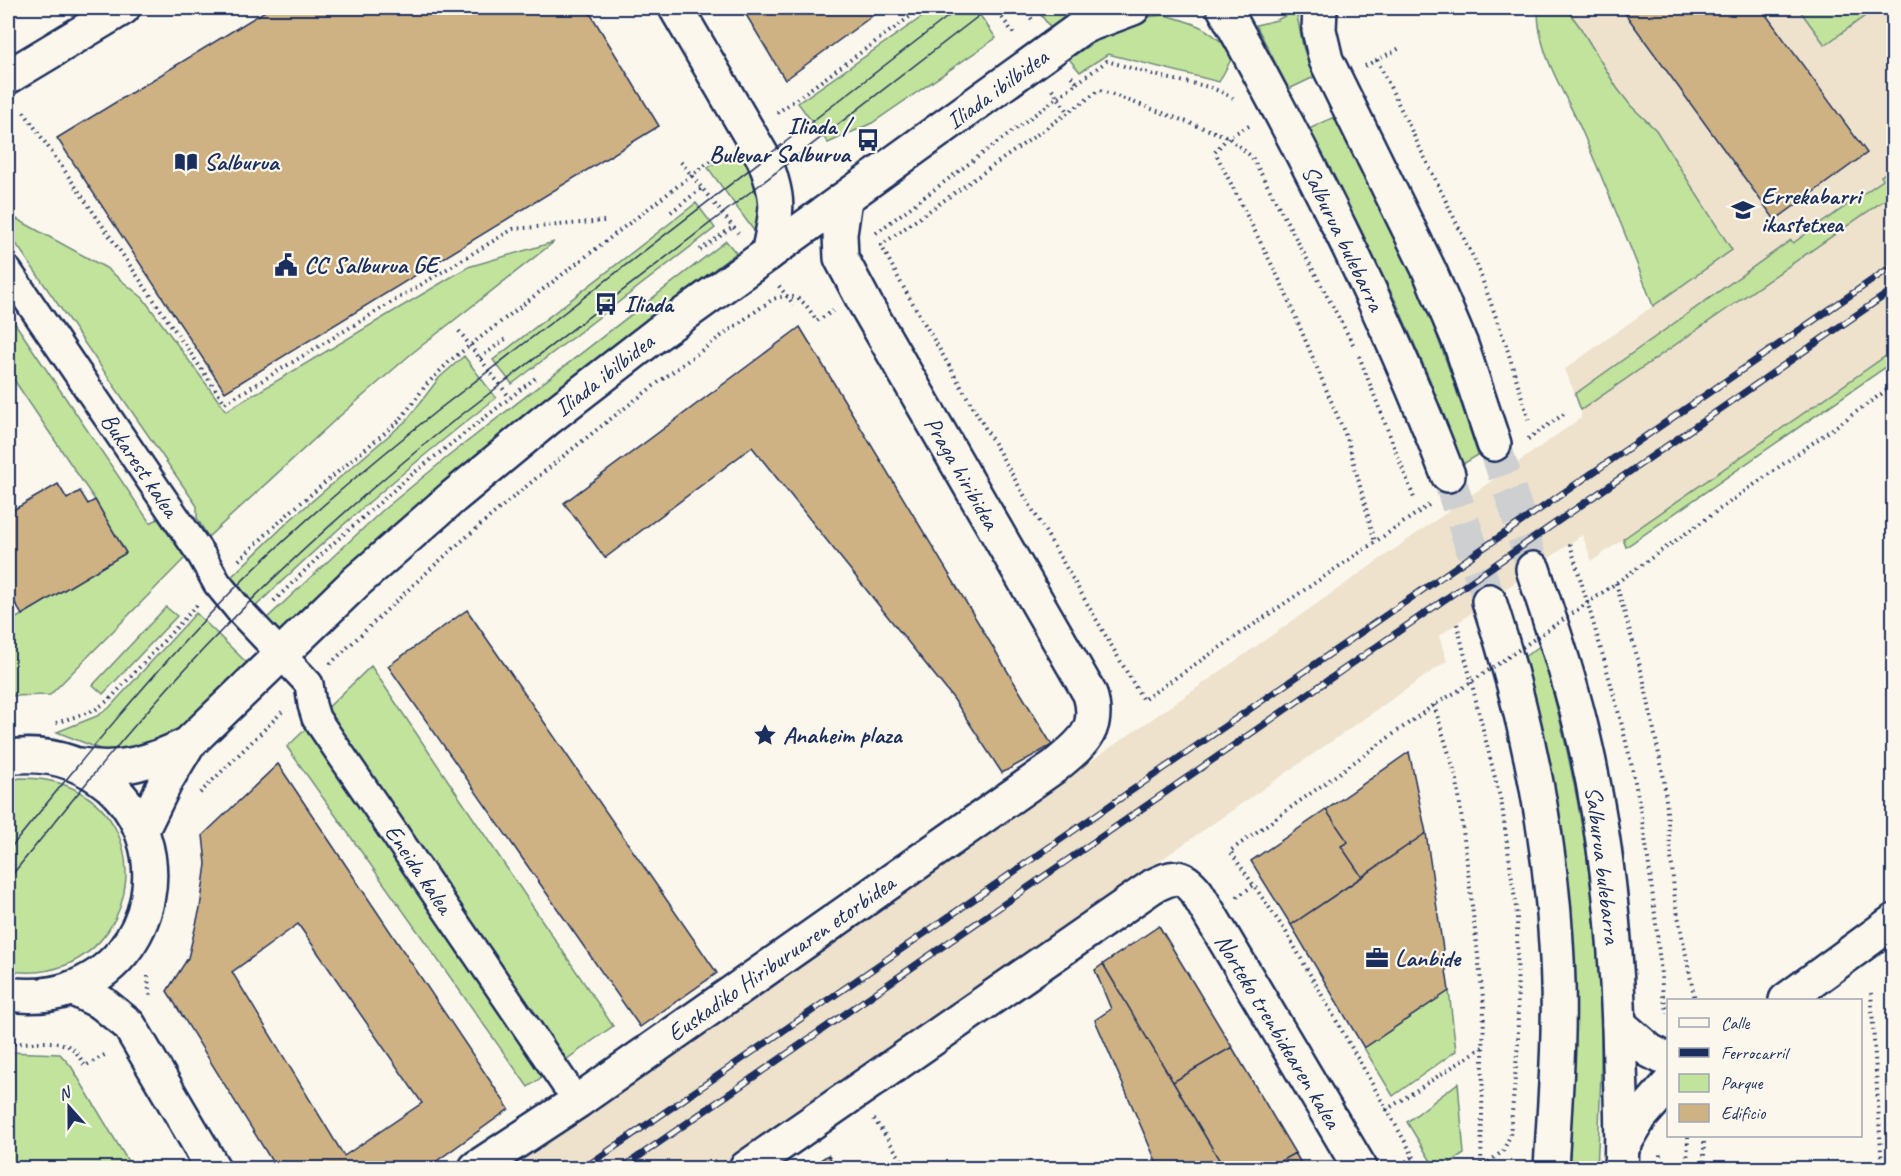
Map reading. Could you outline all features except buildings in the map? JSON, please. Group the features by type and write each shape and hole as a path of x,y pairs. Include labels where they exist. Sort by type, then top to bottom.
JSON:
{"main road":[{"path":"8,77 123,8"},
{"path":"676,8 764,159 775,189 777,213 768,254"},
{"name":"Iliada ibilbidea","path":"142,830 167,779 188,744 280,653 453,496 657,334 845,199 1086,17 1133,8"},
{"name":"Salburua bulebarra","path":"1224,8 1280,110 1351,249 1422,407 1448,475"},
{"path":"1320,8 1319,30 1326,60 1430,272 1461,345 1494,444"},
{"name":"Praga hiribidea","path":"845,199 840,234 841,258 1090,694 1094,710 1092,727 1082,743"},
{"name":"Salburua bulebarra","path":"1533,569 1560,652 1585,743 1601,820 1612,922 1619,1024 1622,1158"},
{"path":"1489,601 1526,729 1540,802 1551,882 1557,960 1558,1045 1551,1168"},
{"name":"Euskadiko Hiriburuaren etorbidea","path":"476,1168 578,1101 1045,773 1082,743"},
{"name":"Iliada ibilbidea","path":"81,765 99,769 140,764 162,757 188,744"},
{"path":"8,757 44,755 81,765 95,773 123,798 142,830 149,852 150,876 148,901 140,924 129,945 113,963 94,978 72,988 39,996 8,994"},
{"name":"Norteko trenbidearen kalea","path":"746,1168 1153,886 1167,879 1179,877 1189,882 1197,893 1360,1168"},
{"path":"1787,999 1893,921"},
{"path":"72,988 102,1003 129,1025 213,1168"},
{"path":"1619,1024 1650,1050 1667,1059"},
{"path":"1622,1158 1640,1117 1667,1087"}],"street":[{"name":"Bukarest kalea","path":"8,271 195,546 217,583 280,653"},
{"path":"280,653 309,684"},
{"name":"Eneida kalea","path":"309,684 316,718 565,1084"}],"path":[{"path":"50,724 81,716 95,710 110,699 217,583 290,512 400,420 439,371 669,191 922,8"},
{"path":"1337,81 1402,47"},
{"path":"1377,60 1477,265 1506,345 1529,421"},
{"path":"874,242 876,231 1107,61 1215,88 1235,99"},
{"path":"1065,68 1077,83"},
{"path":"1280,110 1228,137 1215,152 1282,285 1348,441 1375,542 1143,700 881,245 1101,90 1228,137 1252,157 1356,349 1414,498"},
{"path":"24,111 225,403 513,229 604,221"},
{"path":"671,212 702,188"},
{"path":"700,250 733,227"},
{"path":"199,795 309,684 436,564 620,413 773,299 784,295 794,296 804,302 817,321 861,294"},
{"path":"459,331 510,398"},
{"path":"480,358 508,337"},
{"path":"251,623 371,509 538,376"},
{"path":"1420,1168 1286,932 1230,851 1434,705 1602,593 1893,385"},
{"path":"1616,583 1643,677 1664,779 1675,901 1695,999"},
{"path":"1456,624 1502,806 1517,915 1518,1043 1510,1136 1503,1151 1481,1168"},
{"path":"1434,705 1457,780 1484,1006 1481,1168"},
{"path":"154,968 148,977 149,992 154,1001"},
{"path":"1871,993 1882,1168"},
{"path":"8,1043 66,1045 74,1050 85,1066 110,1051"},
{"path":"1386,1110 1484,1046"},
{"path":"869,1112 907,1168"},
{"path":"1688,1137 1688,1168"},
{"path":"1704,1137 1704,1168"},
{"path":"1396,1168 1413,1157"}],"shaded area":[{"path":"1538,8 1893,8 1893,351 1592,561 1582,535 1439,636 1447,661 718,1168 500,1168 1191,692 1581,418 1581,410 1565,369 1653,306 1622,225 1572,109 1544,53 1538,27"}],"green space":[{"path":"935,8 975,8 996,38 872,123 828,143 798,103"},
{"path":"1036,8 1072,8 1052,30"},
{"path":"1538,8 1566,8 1617,88 1631,106 1656,130 1732,250 1653,306 1591,153 1547,56 1539,25"},
{"path":"1798,8 1876,8 1825,45"},
{"path":"1296,10 1303,47 1314,77 1289,89 1256,25 1277,20"},
{"path":"1164,15 1203,28 1234,54 1219,82 1108,54 1080,72 1069,59 1118,26 1138,18"},
{"path":"1334,117 1401,250 1444,354 1478,455 1460,466 1430,380 1397,304 1309,129"},
{"path":"742,144 760,175 762,218 755,232 708,168"},
{"path":"1893,168 1893,194 1581,410 1575,394 1791,240 1793,243 1883,180 1881,176"},
{"path":"696,203 715,228 512,384 493,360"},
{"path":"13,217 106,268 143,298 226,411 468,267 554,242 411,354 208,537 197,518 197,506 8,232 8,221"},
{"path":"726,241 736,253 578,372 495,439 338,576 278,633 264,621 383,510 450,455"},
{"path":"8,313 150,523 158,519 185,558 50,695 8,696 8,623 126,553 95,500 8,371"},
{"path":"1893,351 1893,362 1626,547 1623,539"},
{"path":"464,356 496,398 372,500 253,609 226,582 290,520 407,420 439,378"},
{"path":"166,607 177,616 103,694 93,685"},
{"path":"196,613 247,663 177,735 122,754 105,751 57,732 97,716 109,708"},
{"path":"1540,646 1576,792 1593,904 1601,1026 1597,1168 1568,1168 1571,1101 1564,860 1554,787 1524,657"},
{"path":"371,666 613,1026 528,1087 287,747"},
{"path":"20,778 64,785 78,791 101,808 116,830 124,855 126,881 120,907 108,930 90,950 66,965 37,972 8,970 8,781"},
{"path":"1449,991 1456,1051 1393,1096 1364,1048"},
{"path":"8,1052 60,1054 71,1066 132,1168 15,1168 8,1163"},
{"path":"1458,1083 1464,1154 1442,1168 1435,1168 1407,1122"}],"tunnel":[{"path":"1494,444 1533,569"},
{"path":"1448,475 1489,601"}],"tram line":[{"path":"8,851 174,653 233,590 307,520 438,410 959,8"},
{"path":"8,880 85,784 165,691 248,603 333,523 451,423 989,8"}],"railway":[{"path":"584,1168 1894,265"},
{"path":"622,1168 1894,289"}],"place":[{"name":"Iliada / Bulevar Salburua","path":"868,140"},
{"name":"Salburua","path":"186,162"},
{"name":"Errekabarri ikastetxea","path":"1743,210"},
{"name":"CC Salburua GE","path":"286,265"},
{"name":"Iliada","path":"606,304"},
{"name":"Anaheim plaza","path":"765,735"},
{"name":"Lanbide","path":"1377,958"}]}
